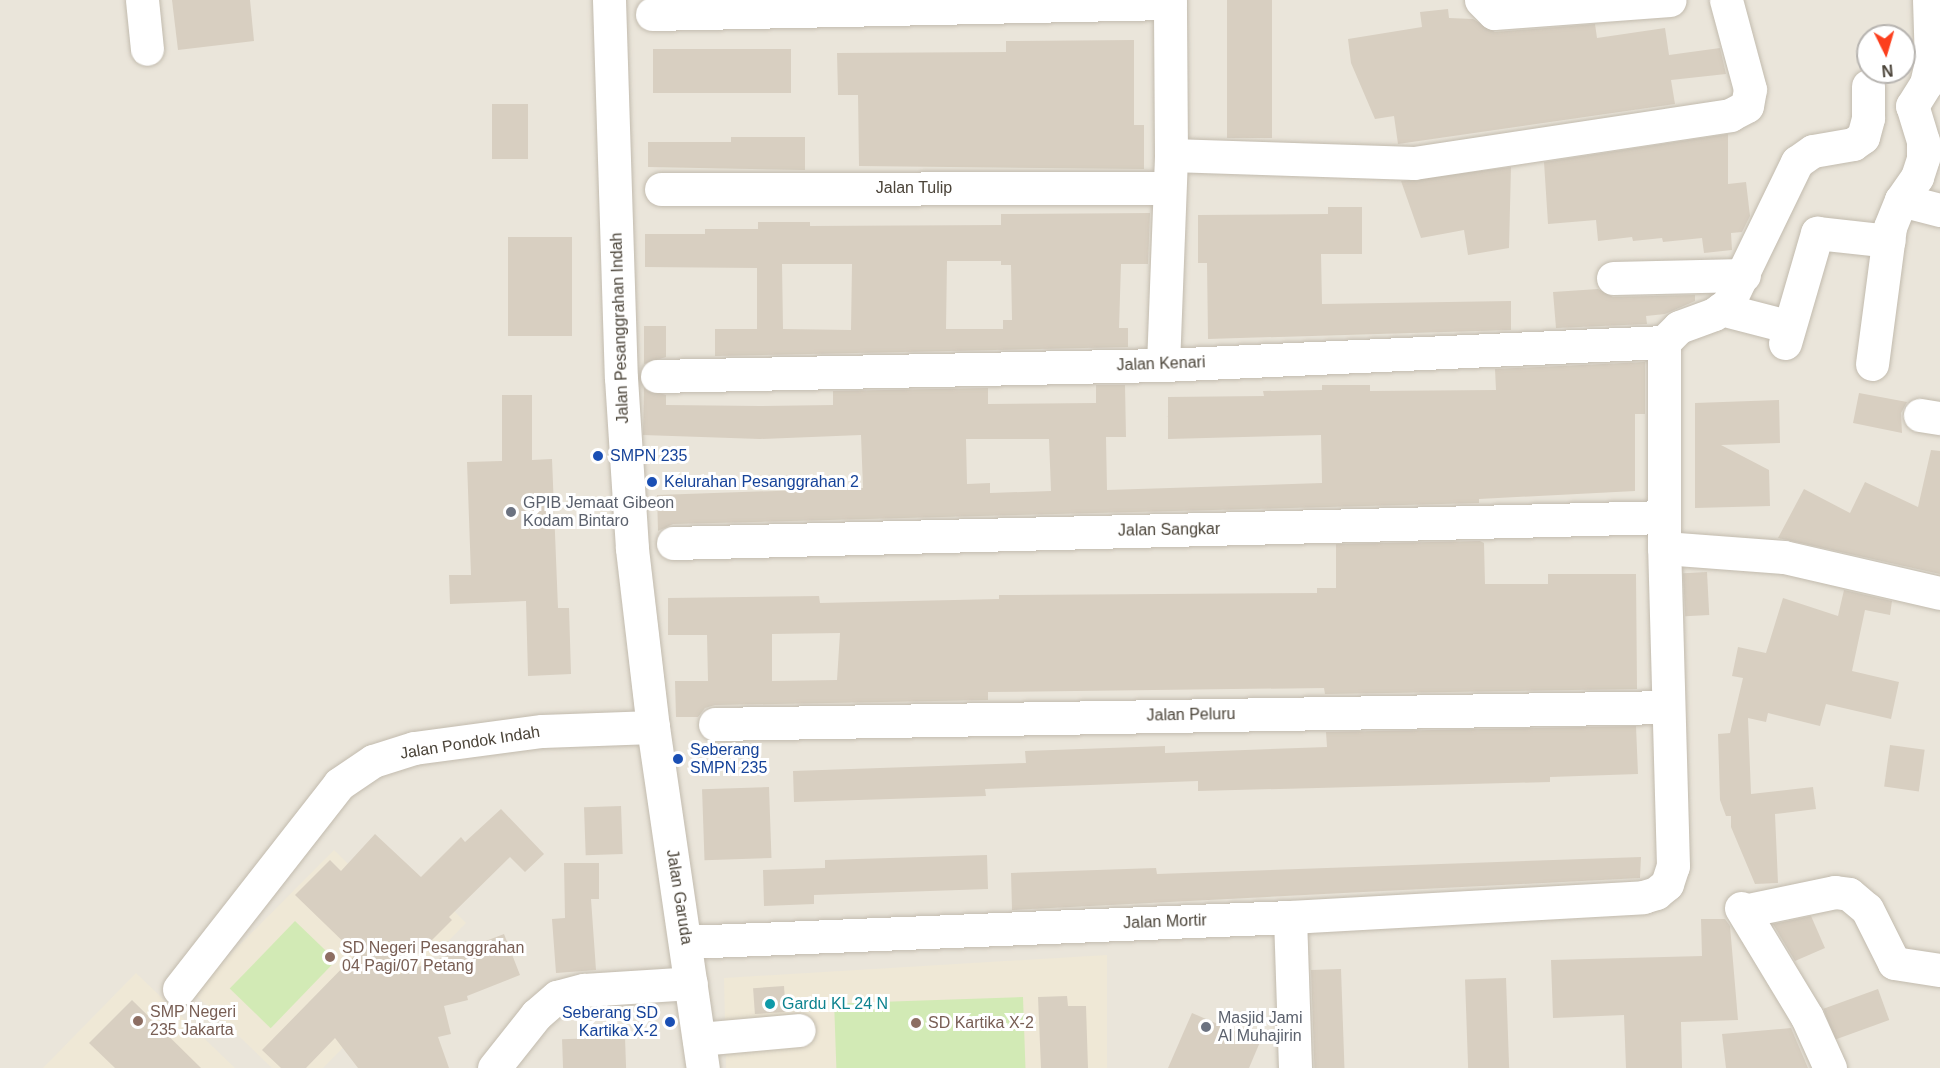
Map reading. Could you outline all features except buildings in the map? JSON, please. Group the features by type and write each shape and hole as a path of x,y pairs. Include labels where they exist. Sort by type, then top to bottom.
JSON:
{"street":[{"path":"142,0 147,49"},
{"name":"Jalan Pesanggrahan Indah","path":"609,0 624,451 652,727"},
{"path":"1481,0 1494,12 1670,0"},
{"path":"1171,155 1414,163 1730,115 1747,106 1750,89 1726,0"},
{"path":"1872,364 1889,241 1901,200 1923,158 1929,133 1912,106 1926,84 1931,63 1929,0"},
{"path":"652,14 1170,1 1171,155 1163,365"},
{"path":"1668,707 1664,532 1664,342 1678,327 1721,309 1744,275 1797,162 1813,151 1853,144 1863,137 1868,118 1868,86"},
{"name":"Jalan Tulip","path":"661,189 1168,188"},
{"path":"1901,200 1940,210"},
{"path":"1721,309 1784,334 1817,233 1889,241"},
{"path":"1613,278 1744,275"},
{"name":"Jalan Kenari","path":"657,375 1163,365 1664,342"},
{"name":"Jalan Sangkar","path":"674,543 1664,532 1940,593"},
{"name":"Jalan Peluru","path":"715,724 1668,707"},
{"name":"Jalan Mortir","path":"686,942 1290,917 1643,897 1667,884 1673,866 1668,707"},
{"name":"Jalan Garuda","path":"652,727 701,1054"},
{"name":"Jalan Pondok Indah","path":"179,989 339,784 373,761 414,748 542,731 652,727"},
{"path":"1830,1068 1807,1017 1742,909 1829,893 1849,894 1867,909 1894,963 1940,970"},
{"path":"1290,917 1295,1068"},
{"path":"494,1068 536,1015 557,997 584,990 691,983"},
{"path":"701,1054 799,1030"}],"shaded area":[{"path":"0,0 1940,0 1940,1068 0,1068"},
{"name":"SD Negeri Pesanggrahan 04 Pagi/07 Petang","path":"334,850 391,906 420,877 466,923 323,1068 272,1068 193,992"},
{"name":"SD Kartika X-2","path":"1107,955 1107,1068 726,1068 724,978"},
{"name":"SMP Negeri 235 Jakarta","path":"136,973 235,1068 43,1068"}],"green space":[{"path":"295,921 336,961 271,1028 230,989"},
{"path":"1023,997 1025,1068 836,1068 834,1004"}],"place":[{"name":"SMPN 235","path":"598,456"},
{"name":"Kelurahan Pesanggrahan 2","path":"652,482"},
{"name":"GPIB Jemaat Gibeon Kodam Bintaro","path":"511,512"},
{"name":"Seberang SMPN 235","path":"678,759"},
{"name":"SD Negeri Pesanggrahan 04 Pagi/07 Petang","path":"330,957"},
{"name":"Gardu KL 24 N","path":"770,1004"},
{"name":"SMP Negeri 235 Jakarta","path":"138,1021"},
{"name":"Seberang SD Kartika X-2","path":"670,1022"},
{"name":"SD Kartika X-2","path":"916,1023"},
{"name":"Masjid Jami Al Muhajirin","path":"1206,1027"}]}
